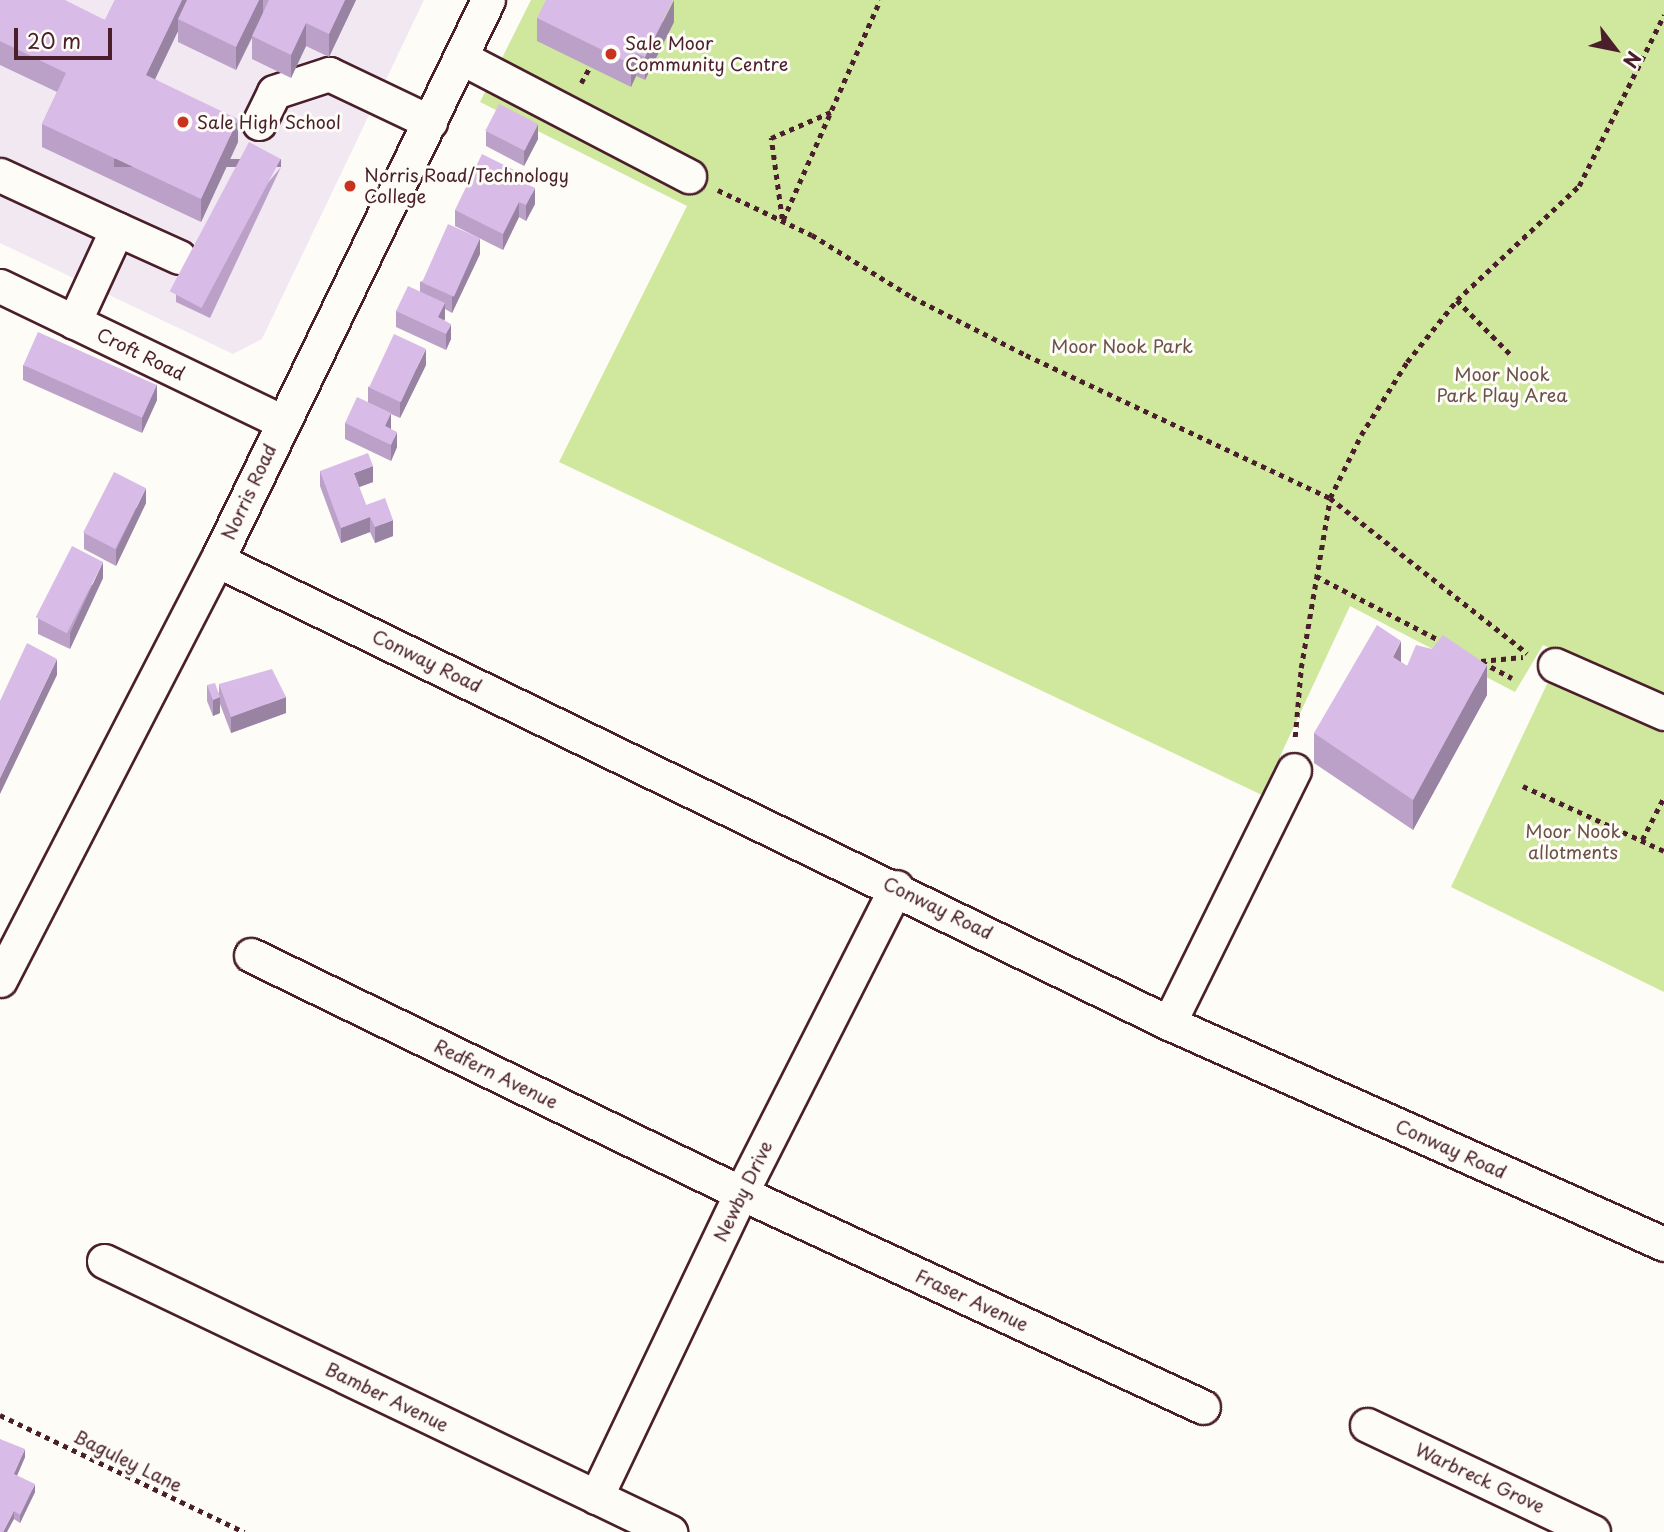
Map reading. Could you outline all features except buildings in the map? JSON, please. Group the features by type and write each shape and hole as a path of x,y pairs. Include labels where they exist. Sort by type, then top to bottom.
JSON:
{"street":[{"name":"Norris Road","path":"0,980 217,560 488,0"},
{"path":"462,58 689,176"},
{"path":"258,123 274,92 329,74 430,122"},
{"path":"0,175 179,257"},
{"path":"74,322 117,229"},
{"name":"Croft Road","path":"0,286 282,422"},
{"name":"Conway Road","path":"217,560 896,887 1169,1023 1664,1244"},
{"path":"1542,660 1664,713"},
{"path":"1169,1023 1294,769"},
{"name":"Newby Drive","path":"596,1497 741,1193 896,887"},
{"name":"Redfern Avenue","path":"251,955 741,1193"},
{"name":"Fraser Avenue","path":"741,1193 1203,1407"},
{"name":"Bamber Avenue","path":"104,1261 670,1532"},
{"name":"Warbreck Grove","path":"1367,1425 1593,1532"}],"path":[{"path":"783,220 880,0"},
{"path":"1294,769 1301,668 1330,498 1362,435 1407,362 1457,300 1579,186 1664,15"},
{"path":"783,220 771,138 831,112"},
{"path":"689,176 783,220 912,297 1330,498 1542,660"},
{"path":"1457,300 1512,356"},
{"path":"1316,576 1456,649"},
{"path":"1468,655 1512,678"},
{"path":"1480,661 1542,660"},
{"path":"1523,786 1664,850"},
{"path":"1642,840 1664,797"},
{"name":"Baguley Lane","path":"0,1415 244,1532"}],"shaded area":[{"name":"Sale High School","path":"0,0 424,0 262,339 233,354 0,243"}],"green space":[{"name":"Moor Nook Park","path":"531,0 1664,0 1664,698 1543,645 1515,692 1350,606 1262,795 559,462 687,206 480,102"},
{"name":"Moor Nook allotments","path":"1548,682 1664,733 1664,992 1451,887"}],"place":[{"name":"Sale Moor Community Centre","path":"611,54"},
{"name":"Sale High School","path":"183,122"},
{"name":"Norris Road/Technology College","path":"350,186"}],"park label":[{"name":"Moor Nook Park Play Area","path":"1502,385"}]}
